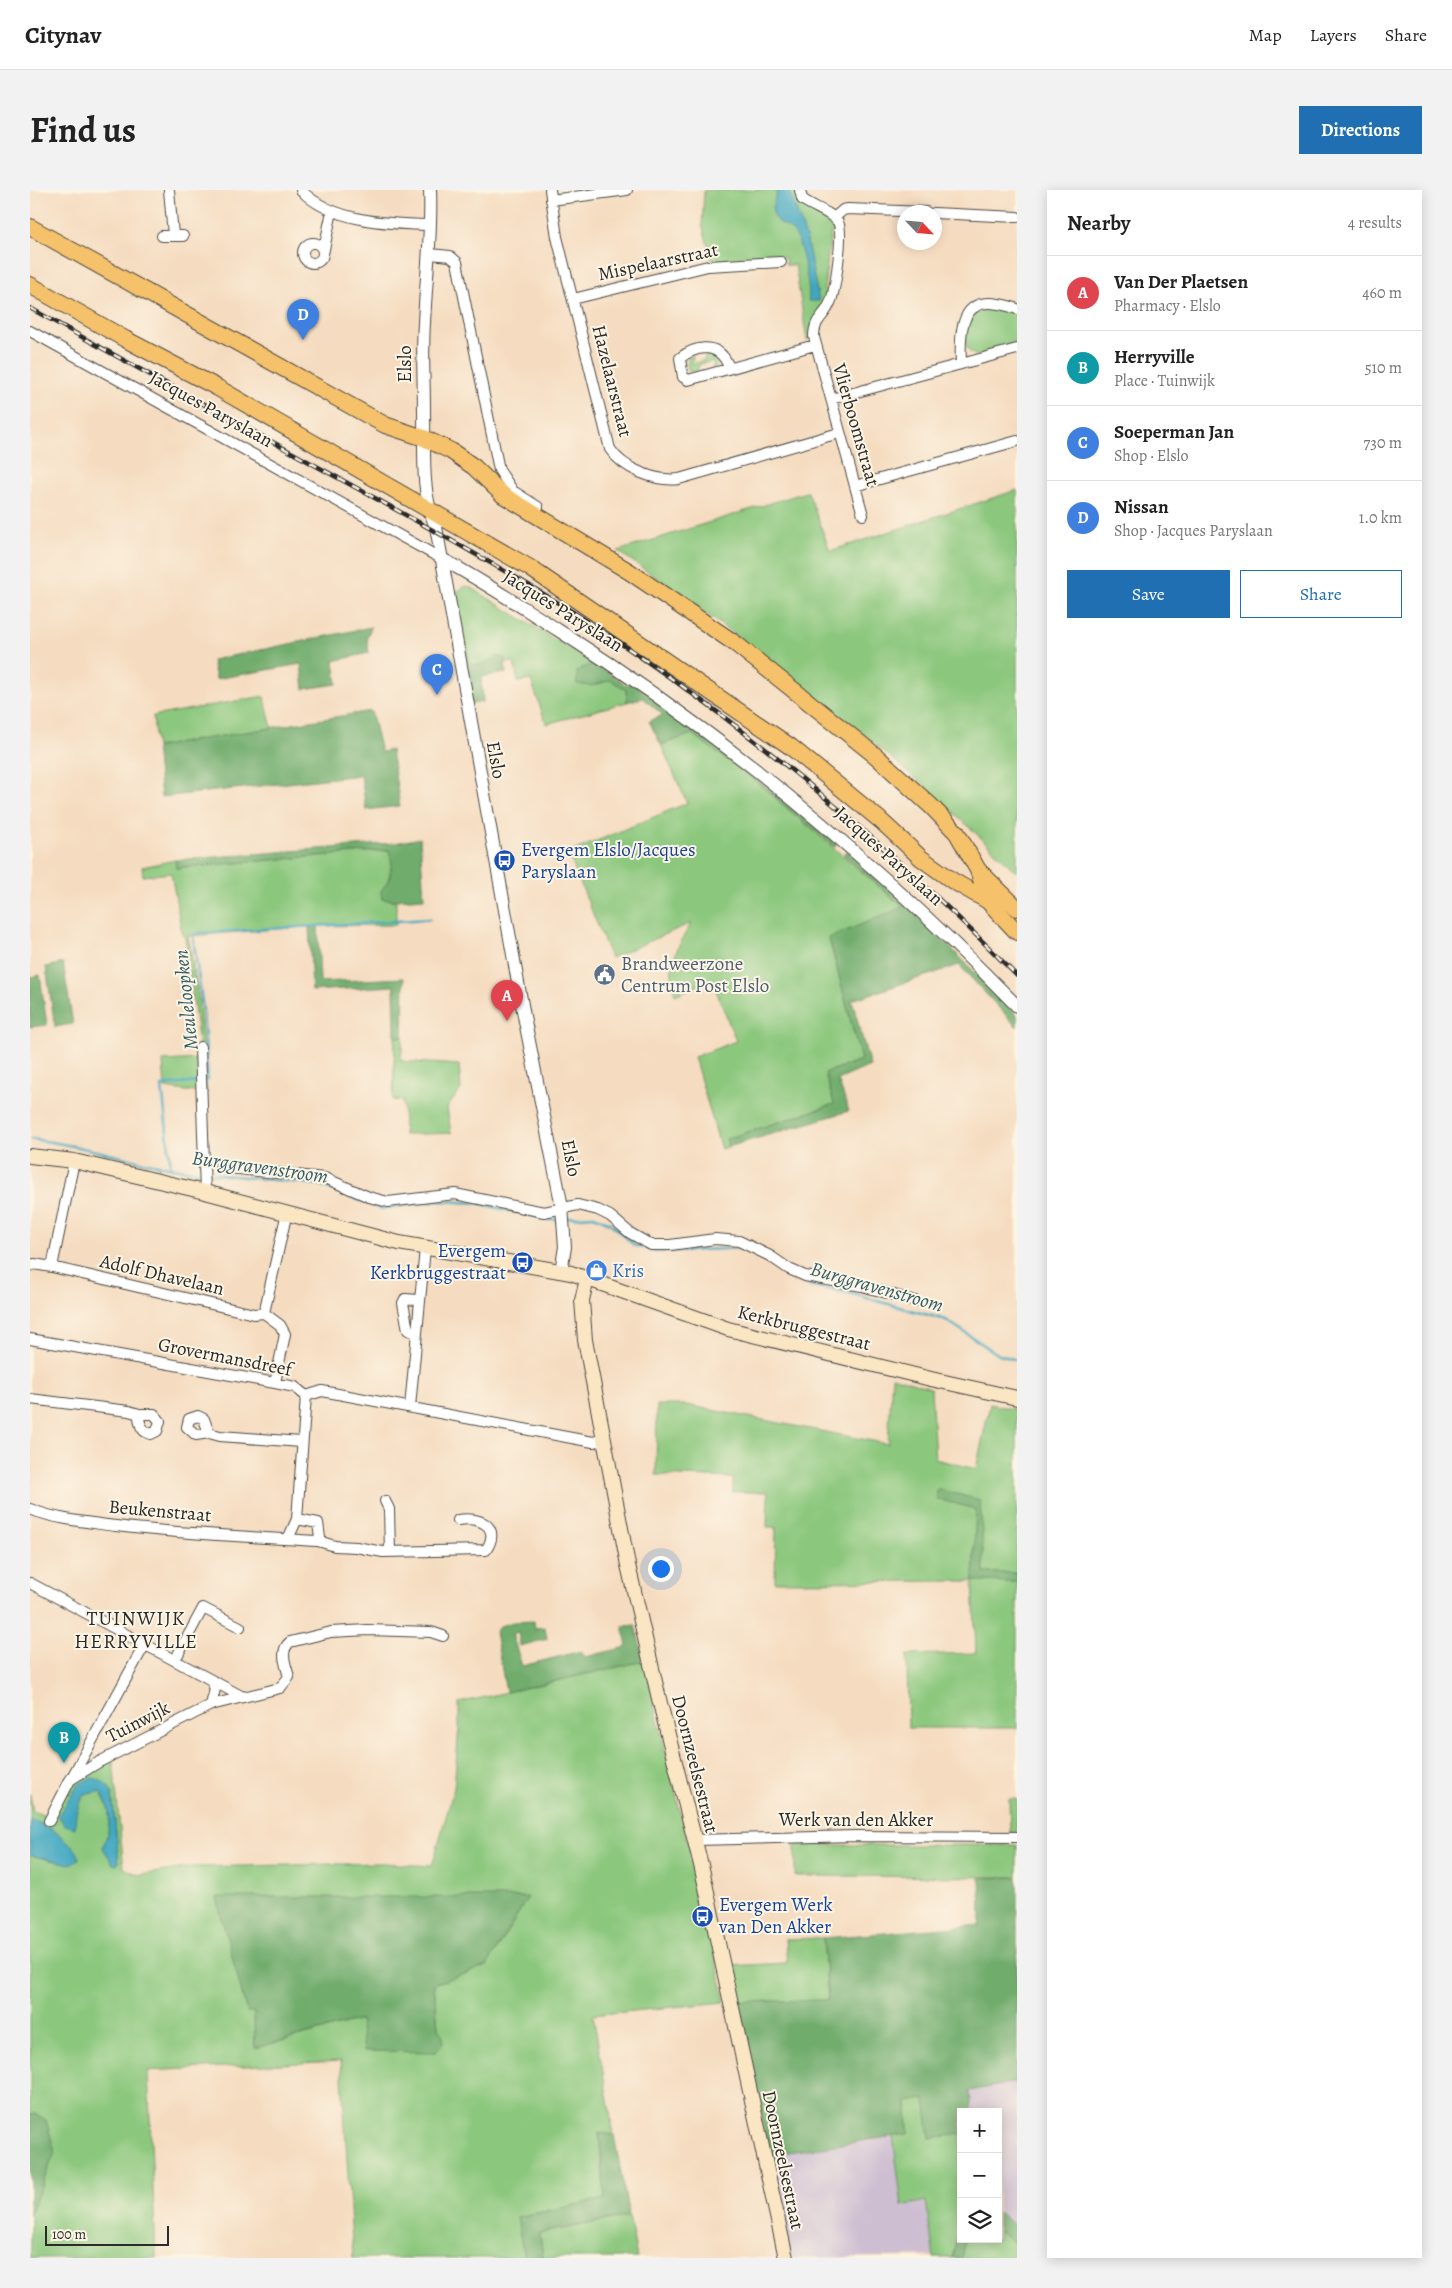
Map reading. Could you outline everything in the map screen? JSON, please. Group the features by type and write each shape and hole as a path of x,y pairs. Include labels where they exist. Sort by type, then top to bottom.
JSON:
{"highway":[{"name":"Jacques Paryslaan","path":"30,227 385,425 424,438 451,451 474,467 503,495 630,572 736,644 876,756 931,806 957,833 978,870 988,902"},
{"name":"Jacques Paryslaan","path":"30,285 125,339 218,388 530,568 791,747 874,814 921,858 988,902 1017,932"},
{"name":"Jacques Paryslaan","path":"978,870 1017,908"}],"main road":[{"name":"Kerkbruggestraat","path":"30,1156 74,1161 287,1212 399,1243 561,1271 728,1329 1017,1398"},
{"name":"Doornzeelsestraat","path":"586,1279 581,1314 603,1440 648,1656 695,1840 786,2258"}],"street":[{"path":"169,190 167,236 183,236"},
{"path":"300,190 319,206 332,212 390,224 430,225"},
{"name":"Elslo","path":"430,190 430,254 423,326 424,438 428,509 436,527 524,1016 562,1209 564,1257 561,1271"},
{"name":"Hazelaarstraat","path":"627,190 550,195 573,299 610,449 615,455 636,469 666,480 678,479 839,433"},
{"path":"800,190 802,199 834,218 843,210 848,209 897,211"},
{"path":"322,255 332,212"},
{"path":"942,213 1017,217"},
{"name":"Vlierboomstraat","path":"834,218 839,223 840,234 833,294 828,307 817,321 814,329 815,345 863,515"},
{"path":"430,254 450,256 456,262 499,470 513,491 538,507"},
{"name":"Mispelaarstraat","path":"573,299 708,266 782,262"},
{"path":"962,364 962,323 972,309 985,303 1003,304 1017,309"},
{"name":"Jacques Paryslaan","path":"30,331 442,559 604,659 759,770 848,844 909,900 1017,1006"},
{"name":"Vlierboomstraat","path":"729,368 721,354 713,348 706,347 690,351 680,358 683,377 688,380 815,345"},
{"path":"831,399 1017,349"},
{"path":"855,486 1017,441"},
{"path":"200,1047 206,1172 205,1192"},
{"path":"52,1268 74,1161"},
{"path":"220,1167 325,1178 345,1185 369,1197 388,1202 455,1194 549,1212 578,1205 598,1210 610,1216 630,1233 651,1245 670,1245 722,1239 739,1241 805,1276 862,1286 915,1301"},
{"path":"275,1383 285,1334 280,1326 264,1313 287,1212"},
{"path":"410,1407 425,1248"},
{"name":"Adolf Dhavelaan","path":"30,1266 34,1264 254,1314 264,1313"},
{"path":"416,1332 408,1330 403,1303 405,1299 420,1300"},
{"name":"Grovermansdreef","path":"30,1339 296,1387 306,1396 322,1391 594,1442 603,1440"},
{"path":"288,1539 297,1519 301,1442 306,1396"},
{"path":"30,1399 129,1411 139,1414"},
{"path":"209,1432 220,1436 301,1442"},
{"path":"385,1501 389,1509 390,1552"},
{"name":"Beukenstraat","path":"30,1510 77,1521 148,1529 318,1541 334,1546 390,1552 486,1550 491,1537 487,1524 480,1520 468,1518 458,1520"},
{"path":"297,1519 318,1523 320,1526 318,1541"},
{"path":"30,1583 243,1697"},
{"path":"175,1660 203,1608 240,1628"},
{"name":"Tuinwijk","path":"70,1780 110,1756 211,1706 280,1688 289,1677 283,1652 285,1646 290,1642 331,1632 368,1630 431,1632 443,1636"},
{"path":"49,1821 145,1644"},
{"path":"211,1680 215,1689 211,1706"},
{"name":"Werk van den Akker","path":"695,1840 838,1836 1017,1837"}],"shaded area":[{"path":"1017,2082 1017,2228 1002,2215 1002,2108 972,2108 970,2091"},
{"path":"893,2136 902,2205 926,2201 933,2256 791,2258 769,2155"}],"green space":[{"path":"704,190 797,190 833,222 837,235 831,232 824,290 831,293 807,341 795,265 786,265 785,257 712,260 702,225"},
{"path":"980,308 1008,309 1017,314 1017,344 978,356 971,353 967,348 965,341 966,325 974,312"},
{"path":"707,351 712,352 719,359 717,366 712,369 714,361 700,364 696,373 689,371 688,359 693,355 692,364 704,360"},
{"path":"1017,490 1017,873 923,785 825,703 618,551 808,492 830,551"},
{"path":"466,586 594,664 589,666 591,686 611,680 626,690 627,702 546,724 531,680 518,682 514,662 506,663 505,659 480,665 470,664 468,654 460,640 456,592"},
{"path":"371,627 367,638 369,653 334,661 337,684 304,689 301,664 216,679 212,660"},
{"path":"465,639 470,664 480,665 498,656 505,659 506,673 481,677 483,702 471,704 460,640"},
{"path":"594,664 627,685 631,681 837,840 835,847 749,776 692,734 661,745 649,721 663,715 643,698 627,702 626,690 611,680 591,686 577,684 577,672 581,668"},
{"path":"264,696 272,728 156,747 153,716"},
{"path":"371,711 381,752 391,750 400,806 366,810 361,775 161,797 156,747"},
{"path":"692,734 749,776 903,907 829,939 861,1060 825,1073 834,1104 727,1139 728,1147 721,1149 694,1057 736,1041 712,980 675,995 672,965 677,949 691,923 611,958 568,853 687,803 661,745"},
{"path":"420,838 424,898 382,899 381,891 389,880 392,863 389,850 176,868 175,860 395,843"},
{"path":"389,850 392,862 382,899 396,900 396,925 318,926 188,936 199,1000 207,1093 205,1093 186,942 181,928 171,873 143,876 142,867 175,860 177,868"},
{"path":"848,850 934,931 1017,1015 1017,1027 959,965 852,1000 870,1066 838,1080 849,1111 728,1147 726,1139 834,1104 825,1073 861,1060 829,938 903,907 843,854"},
{"path":"318,926 320,982 404,978 403,1037 395,1037 394,986 312,991 309,927"},
{"path":"63,963 73,1024 55,1027 46,967"},
{"path":"40,975 47,1025 30,1027 30,977"},
{"path":"395,1037 403,1037 401,1061 459,1065 461,1089 447,1108 451,1133 404,1135 403,1101 393,1100"},
{"path":"199,1059 201,1093 165,1088 163,1061"},
{"path":"892,1376 931,1388 935,1459 976,1469 990,1404 1017,1410 1017,1573 984,1573 980,1500 937,1490 938,1499 976,1509 973,1581 775,1582 776,1527 767,1527 768,1492 733,1492 733,1478 656,1475 657,1405 686,1405 888,1444"},
{"path":"937,1489 980,1500 984,1573 1017,1573 1017,1582 973,1581 976,1509 937,1499"},
{"path":"973,1581 1017,1582 1017,1728 908,1728 907,1655 976,1653"},
{"path":"534,1621 535,1628 545,1627 547,1639 520,1646 518,1632 512,1634 522,1666 581,1651 585,1657 627,1647 623,1626 635,1625 644,1661 506,1692 495,1632 500,1626 513,1622"},
{"path":"644,1661 695,1873 698,1874 725,2002 593,2015 614,2135 599,2133 605,2199 517,2217 524,2258 353,2258 341,2061 148,2071 156,2258 30,2258 30,2214 55,2152 36,2114 30,2115 30,1855 54,1861 79,1856 54,1830 30,1820 30,1795 33,1811 48,1817 74,1782 100,1766 113,1761 124,1868 139,1875 193,1867 383,1863 432,1866 454,1788 459,1703","holes":["78,1785 108,1786 112,1793 119,1863 103,1848 109,1827 109,1813 100,1792 84,1794 76,1813 58,1816","217,1897 487,1966 434,1984 438,2028 443,2036 361,2020 255,2048 254,2011 247,2012"]},
{"path":"1009,1799 1017,1799 1017,1832 1010,1832"},
{"path":"795,1845 1017,1845 1017,1877 795,1876"},
{"path":"1017,1877 1017,2082 970,2091 972,2108 957,2108 957,2135 930,2138 925,2099 907,2102 908,2134 769,2155 737,2002 828,2000 823,1938 981,1925 980,1878"},
{"path":"216,1897 528,1897 487,1966 434,1984 438,2028 443,2036 443,2044 436,2052 364,2051 360,2020 255,2048 254,2012 247,2012"},
{"path":"823,1938 828,2000 737,2002 729,1966 787,1963 785,1939"},
{"path":"926,2098 930,2137 957,2134 957,2239 952,2258 934,2258 926,2201 902,2206 893,2136 908,2133 907,2102"},
{"path":"36,2114 46,2120 55,2152 30,2214 30,2115"},
{"path":"599,2133 614,2135 629,2216 540,2233 543,2258 524,2258 517,2217 605,2199"},
{"path":"1002,2215 1017,2228 1017,2246 1002,2233"},
{"path":"629,2216 637,2258 543,2258 540,2233"},
{"path":"1002,2233 1017,2246 1017,2255 1012,2258 961,2258 964,2243 1002,2243"},
{"path":"957,2239 957,2243 964,2243 961,2258 952,2258"}],"water":[{"path":"778,190 789,190 806,237 819,301 808,301 805,268 795,234 774,217 772,207"},
{"path":"90,1778 103,1782 112,1793 119,1863 117,1865 113,1864 103,1848 109,1827 109,1813 100,1792 84,1794 76,1813 75,1828 65,1825 58,1816 78,1785"},
{"path":"30,1820 44,1825 60,1835 73,1847 79,1859 70,1864 30,1855"}],"waterway":[{"name":"Meuleloopken","path":"203,1081 208,1080 203,1010 193,936 198,933 430,919"},
{"name":"Meuleloopken","path":"171,1168 162,1086 197,1082"},
{"name":"Burggravenstroom","path":"30,1139 201,1172"},
{"name":"Burggravenstroom","path":"206,1173 320,1185 382,1209 439,1201 477,1203 549,1220 558,1219"},
{"name":"Burggravenstroom","path":"566,1218 594,1216 610,1223 635,1246 661,1252 744,1248"},
{"name":"Burggravenstroom","path":"755,1254 779,1268"},
{"name":"Burggravenstroom","path":"792,1275 811,1286 849,1293 946,1320 999,1355 1017,1360"}],"railway":[{"path":"30,308 485,560 546,595 636,654 694,695 807,783 915,877 1017,976"}],"place":[{"name":"Nissan","path":"303,340"},
{"name":"Soeperman Jan","path":"437,695"},
{"name":"Evergem Elslo/Jacques Paryslaan","path":"505,861"},
{"name":"Brandweerzone Centrum Post Elslo","path":"605,975"},
{"name":"Van Der Plaetsen","path":"507,1021"},
{"name":"Evergem Kerkbruggestraat","path":"522,1262"},
{"name":"Kris","path":"596,1271"},
{"name":"Herryville","path":"64,1763"},
{"name":"Evergem Werk van Den Akker","path":"703,1916"}],"district":[{"name":"TUINWIJK HERRYVILLE","path":"136,1630"}]}
